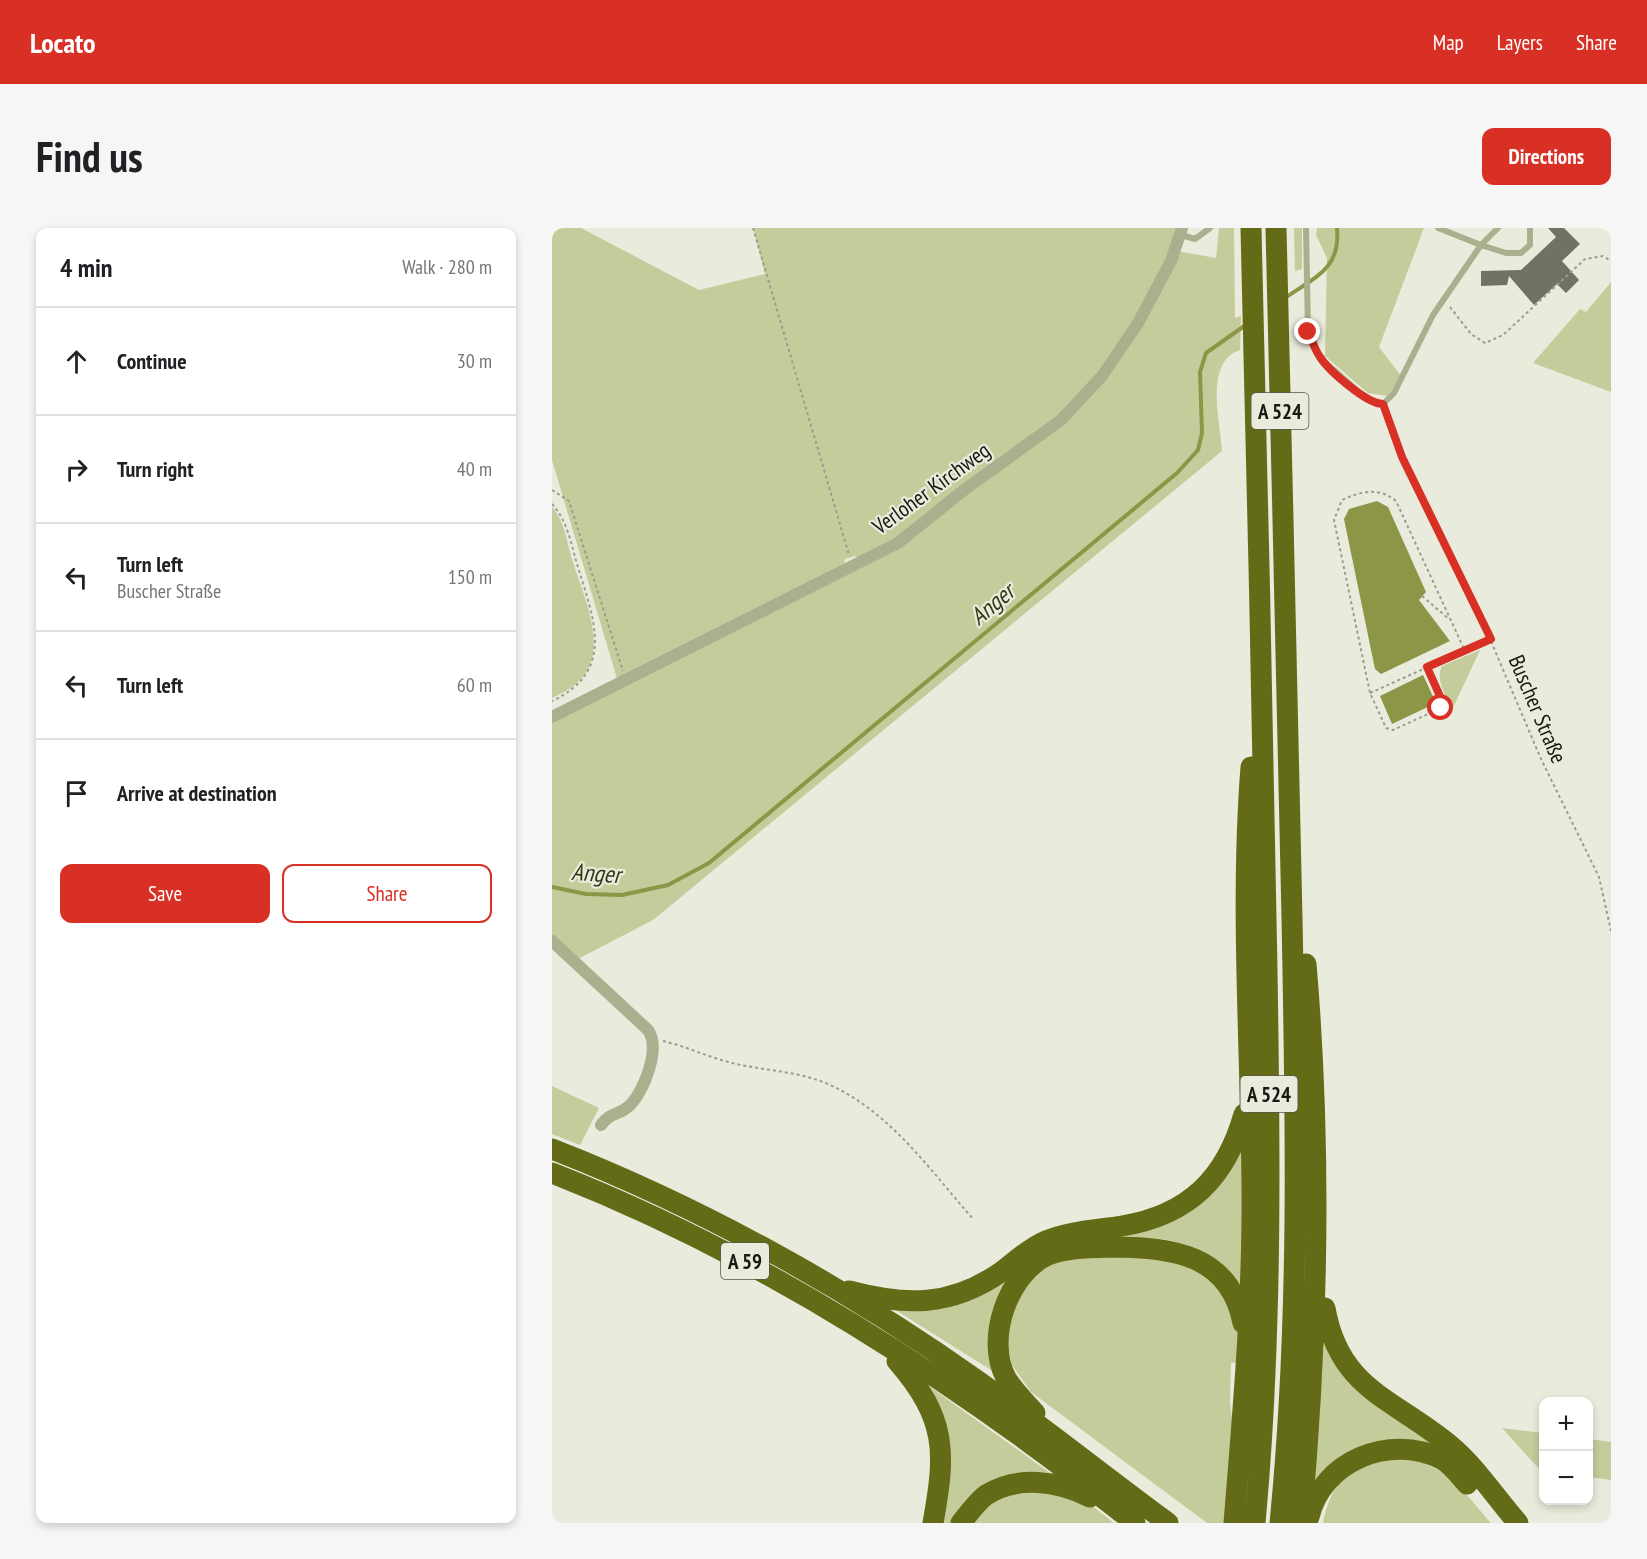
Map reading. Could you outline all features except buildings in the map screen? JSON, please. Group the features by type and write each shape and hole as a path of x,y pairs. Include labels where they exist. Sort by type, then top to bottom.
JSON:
{"highway":[{"name":"A 524","path":"1251,228 1266,850 1270,1280 1265,1417 1255,1523"},
{"name":"A 524","path":"1276,228 1295,1061 1295,1284 1291,1415 1280,1523"},
{"path":"1234,1523 1245,1385 1252,1233 1247,822 1260,665"},
{"path":"1291,844 1309,997 1316,1118 1317,1267 1312,1405 1301,1523"},
{"path":"826,1284 879,1299 914,1303 944,1299 985,1281 1045,1241 1063,1235 1149,1221 1180,1207 1200,1191 1226,1162 1237,1140 1245,1113 1249,1071"},
{"name":"A 59","path":"552,1149 614,1173 698,1212 826,1284 978,1381 1168,1523"},
{"name":"A 59","path":"552,1173 603,1193 752,1264 881,1342 1056,1462 1128,1517"},
{"path":"1076,1455 1029,1407 1005,1377 998,1342 1001,1317 1010,1291 1026,1272 1047,1256 1078,1248 1142,1247 1179,1252 1208,1264 1227,1284 1239,1304 1244,1328 1245,1385"},
{"path":"1317,1267 1329,1335 1353,1374 1380,1398 1452,1447 1518,1523"},
{"path":"881,1342 913,1380 936,1422 942,1456 933,1523"},
{"path":"1307,1523 1313,1500 1333,1473 1360,1456 1392,1448 1419,1451 1442,1460 1502,1523"},
{"path":"961,1523 986,1496 1013,1484 1033,1482 1066,1487 1128,1517"}],"street":[{"name":"Verloher Kirchweg","path":"552,717 852,564 898,543 964,490 1061,420 1080,402 1138,323 1168,268 1181,231"},
{"path":"552,941 648,1029 654,1040 650,1066 635,1098 627,1108 609,1114 601,1125"}],"lane":[{"path":"1181,231 1195,239 1210,228"},
{"path":"1306,228 1308,332 1319,357 1368,400 1383,404 1389,401 1403,379 1433,315 1481,244 1498,228"},
{"path":"1438,228 1506,253 1521,253 1530,245 1532,231 1530,228"}],"path":[{"path":"753,228 852,564"},
{"path":"1445,300 1471,334 1485,343 1503,335 1585,259 1603,256 1611,261"},
{"name":"Buscher Straße","path":"1383,404 1402,457 1491,639 1541,759 1599,877 1611,931"},
{"path":"552,490 569,501 626,680"},
{"path":"1427,667 1443,703 1441,708 1393,730 1386,728 1370,693 1334,520 1342,500 1374,490 1387,493 1396,501 1465,651"},
{"path":"552,504 564,521 594,620 596,643 591,665 582,680 552,701"},
{"path":"1422,596 1451,620"},
{"path":"1370,693 1491,639"},
{"path":"654,1040 669,1042 723,1061 807,1077 851,1096 885,1122 911,1148 973,1219"}],"shaded area":[{"path":"552,228 581,228 699,290 765,274 753,228 1178,228 1164,275 1077,402 916,529 860,558 855,556 845,559 844,564 618,682 552,460"},
{"path":"1219,228 1234,228 1235,318 1241,316 1240,350 1229,357 1222,366 1218,379 1217,409 1222,451 653,920 576,960 552,939 552,719 898,544 1081,403 1177,251 1216,258"},
{"path":"1294,228 1302,228 1302,269 1295,271"},
{"path":"1317,228 1424,228 1379,347 1401,376 1388,396 1368,393 1325,356 1327,258 1316,235"},
{"path":"1611,282 1611,392 1533,363 1580,309 1586,312"},
{"path":"1377,501 1388,507 1426,592 1419,600 1450,641 1381,674 1375,669 1344,519 1349,509"},
{"path":"552,507 565,533 588,609 594,642 587,672 576,684 552,698"},
{"path":"1480,650 1452,710 1441,683 1442,666"},
{"path":"1423,675 1436,703 1392,724 1380,696"},
{"path":"552,1086 599,1108 580,1145 552,1134"},
{"path":"1246,1143 1246,1292 1214,1259 1182,1243 1146,1238 1101,1238 1152,1227"},
{"path":"1080,1252 1178,1256 1223,1287 1239,1329 1239,1362 1231,1363 1230,1402 1234,1437 1225,1523 1207,1523 1031,1392 1012,1365 1005,1335 1015,1292 1050,1261"},
{"path":"1018,1263 1002,1377 886,1304 913,1307"},
{"path":"1322,1331 1444,1448 1421,1446 1312,1485"},
{"path":"926,1384 1050,1473 1032,1472 1005,1478 984,1491 951,1523 939,1523"},
{"path":"1502,1428 1539,1433 1539,1469"},
{"path":"1593,1440 1611,1442 1611,1480 1593,1478"},
{"path":"1395,1456 1428,1465 1440,1471 1460,1487 1491,1523 1323,1523 1332,1495 1350,1471 1367,1461"},
{"path":"1016,1488 1081,1497 1114,1523 967,1523 988,1501"}],"waterway":[{"name":"Anger","path":"1285,298 1316,277 1330,263 1335,253 1337,228"},
{"name":"Anger","path":"552,887 586,894 622,895 668,885 709,863 1177,473 1198,450 1202,433 1200,372 1206,353 1247,324"}],"route":[{"path":"1308,332 1319,357 1331,370 1368,400 1383,404 1390,430 1402,457 1438,525 1491,639 1427,667 1443,703 1441,708"}]}
